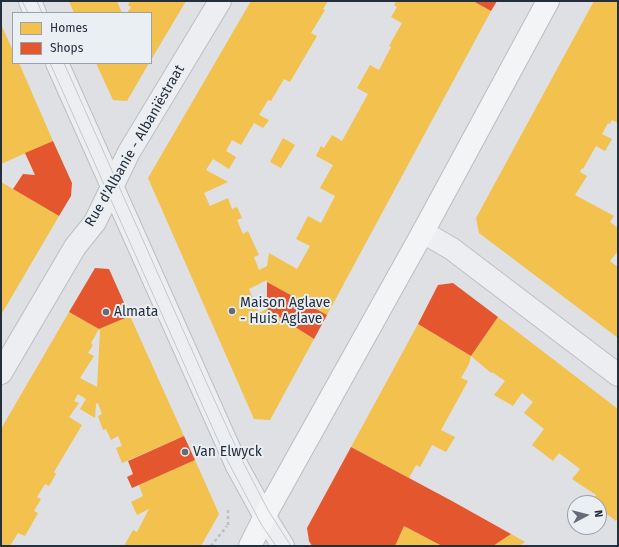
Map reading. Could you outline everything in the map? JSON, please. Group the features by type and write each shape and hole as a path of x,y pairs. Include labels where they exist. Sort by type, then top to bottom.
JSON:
{"main road":[{"path":"250,546 548,1"}],"street":[{"path":"30,1 35,12"},
{"name":"Rue d'Albanie - Albaniëstraat","path":"1,373 75,247 95,222 129,152 220,1"},
{"path":"57,64 237,466 283,546"},
{"path":"423,232 452,249 618,375"}],"path":[{"path":"211,546 227,525 228,510"},
{"path":"227,525 231,532"}],"building: Homes":[{"path":"69,1 117,1 122,12 74,12"},
{"path":"130,1 186,1 152,58 152,12 128,12 131,7 128,5"},
{"path":"251,1 328,1 323,9 325,10 311,33 317,36 290,82 284,79 271,101 268,100 259,115 269,120 263,128 254,123 241,145 232,140 226,151 236,157 229,169 213,159 206,170 228,182 204,193 210,206 228,198 232,209 237,207 242,218 237,220 243,234 248,231 259,255 254,257 259,270 267,266 269,253 297,269 310,246 296,239 308,216 321,223 335,196 320,188 333,165 316,156 321,146 324,148 332,135 342,141 368,94 357,88 370,65 379,70 391,47 389,46 402,23 391,17 397,7 394,5 396,1 473,1 491,11 327,315 267,282 267,280 249,289 259,313 267,309 314,339 270,420 254,419 148,178"},
{"path":"594,1 618,1 618,123 612,120 610,124 608,123 602,134 612,139 605,151 596,146 580,172 587,176 575,195 614,216 610,222 618,228 618,251 610,261 618,267 618,338 479,233 476,218"},
{"path":"1,24 12,49 12,64 19,64 53,141 1,164"},
{"path":"96,64 148,64 127,101 113,100"},
{"path":"283,138 295,145 281,168 270,162"},
{"path":"1,182 59,216 1,315"},
{"path":"69,312 99,329 130,316 184,436 122,463 116,448 122,446 118,436 111,440 106,429 103,430 98,416 102,414 98,403 96,404 95,418 80,409 86,399 78,394 74,401 79,403 69,417 82,425 54,472 56,474 49,486 45,484 37,497 41,499 34,511 38,513 25,536 18,533 10,546 1,546 1,429","holes":["99,329 97,387 80,378 94,356 88,353 93,345 91,343"]},
{"path":"498,317 618,409 618,518 616,521 607,514 607,495 596,495 572,479 580,469 559,453 553,461 532,445 544,429 524,413 533,402 522,393 513,406 494,395 505,381 492,372 491,373 471,356"},
{"path":"418,324 471,356 469,364 461,378 468,381 441,430 455,437 446,452 432,445 420,467 416,465 409,478 351,447"},
{"path":"195,460 219,514 201,546 124,546 133,530 137,532 149,509 137,515 131,502 143,496 139,485"},
{"path":"404,526 442,546 395,546"},
{"path":"511,534 525,542 519,546 493,546"}],"building: Shops":[{"path":"473,1 497,1 491,11"},
{"path":"53,141 72,183 71,196 59,216 13,189 23,174 35,175 25,153"},
{"path":"95,268 109,269 130,316 99,329 69,312"},
{"path":"267,282 327,315 314,339 267,309"},
{"path":"453,283 498,317 471,356 418,324 438,285"},
{"path":"184,436 195,460 132,488 127,477 133,474 128,461"},
{"path":"351,447 511,534 493,546 442,546 404,526 395,546 312,546 309,541 307,528"}],"tram line":[{"path":"22,1 28,12"},
{"path":"37,1 42,12"},
{"path":"50,64 225,456 261,524 276,546"},
{"path":"64,64 241,458 268,510 291,546"}],"place":[{"name":"Maison Aglave - Huis Aglave","path":"232,311"},
{"name":"Almata","path":"106,312"},
{"name":"Van Elwyck","path":"185,452"}]}
